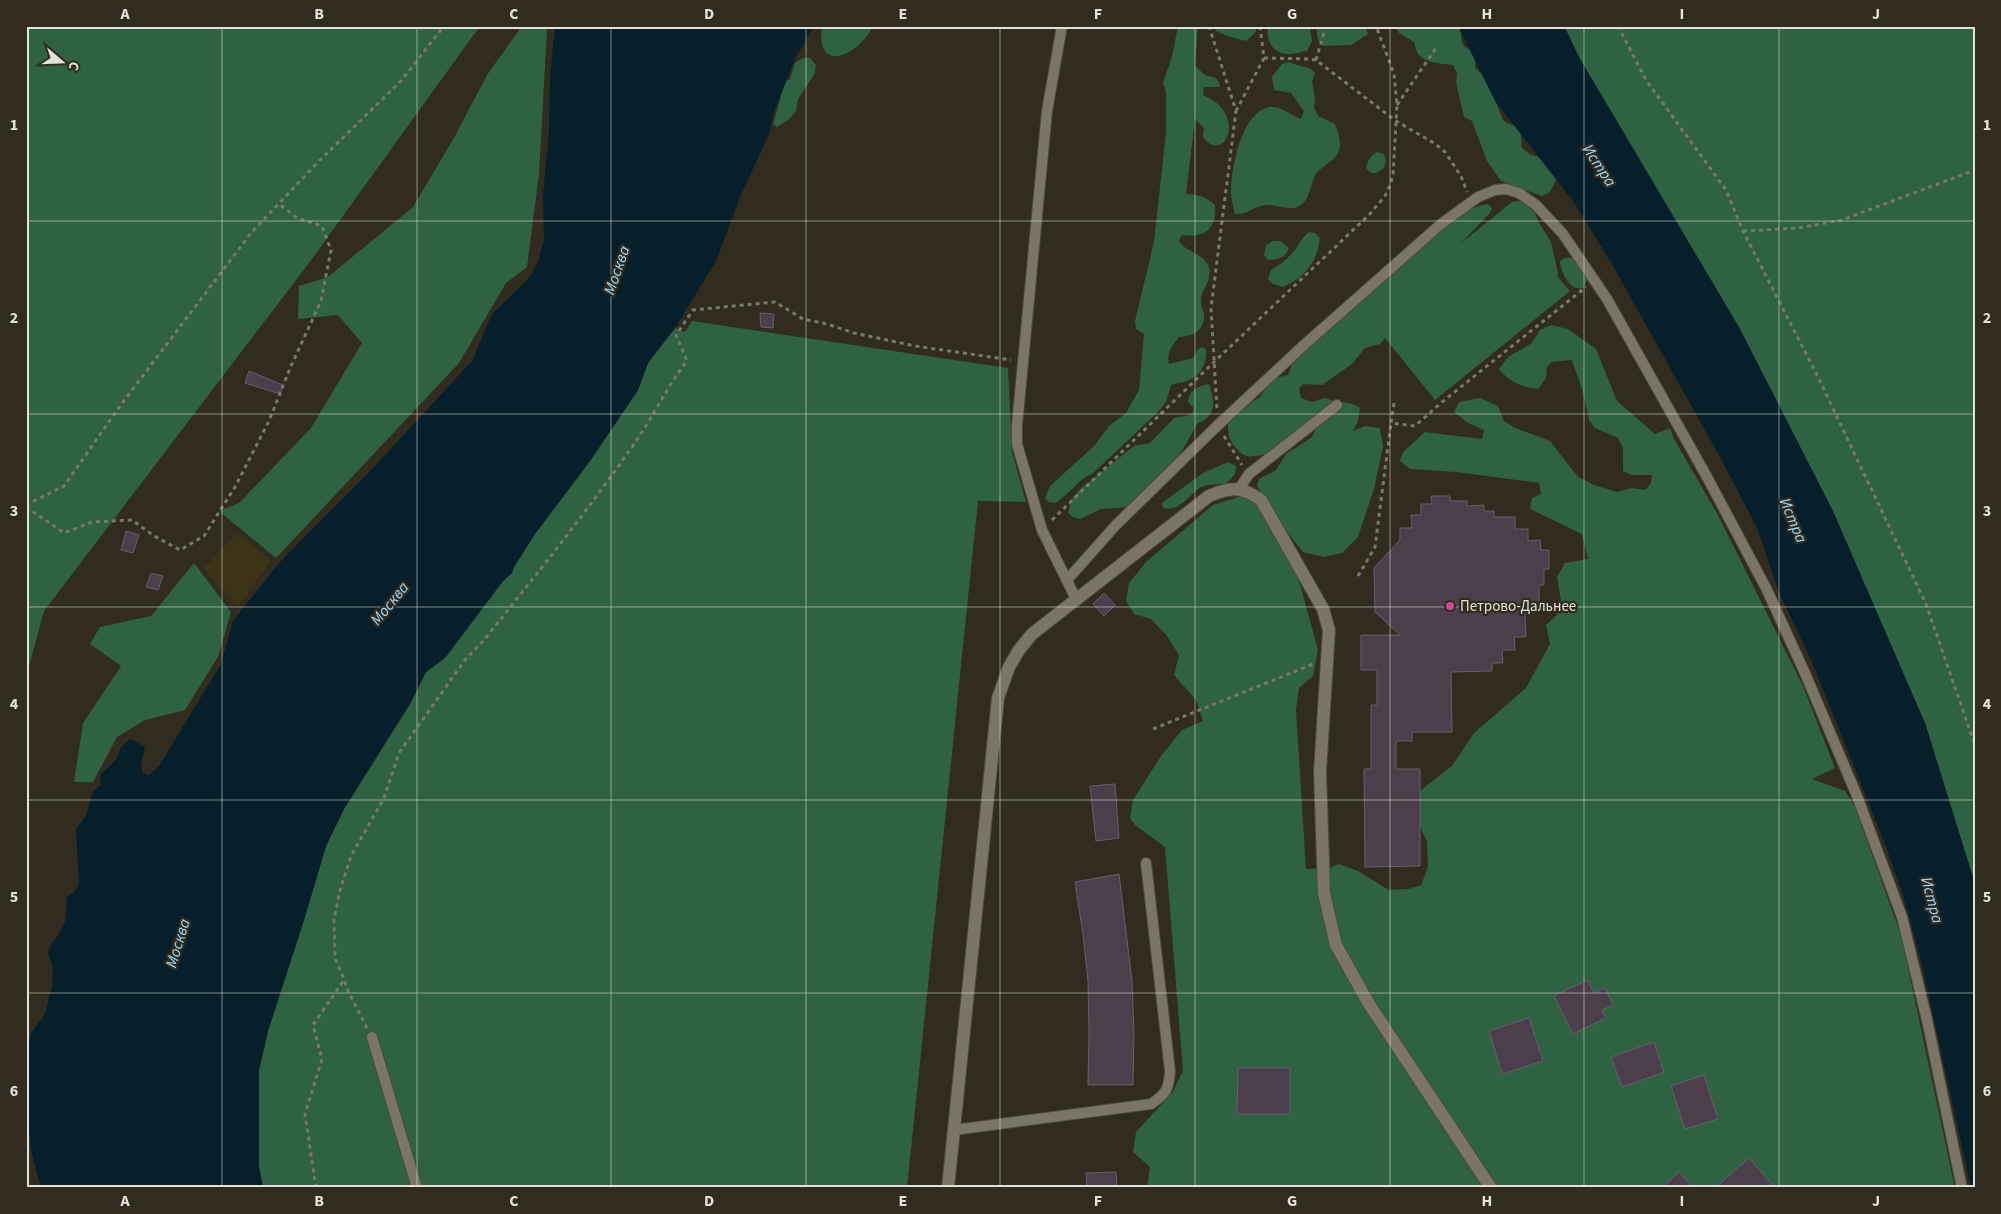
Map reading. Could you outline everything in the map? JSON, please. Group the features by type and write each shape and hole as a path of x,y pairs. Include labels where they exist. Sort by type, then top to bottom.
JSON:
{"street":[{"path":"948,1188 998,698 1009,667 1019,650 1032,634 1209,496 1225,490 1239,489 1249,492 1261,500 1323,609 1329,630 1321,782 1324,894 1336,945 1369,1004 1491,1188"}],"lane":[{"path":"1062,26 1048,111 1017,425 1018,444 1042,530 1076,599"},
{"path":"1066,580 1116,525 1218,426 1304,345 1441,224 1478,197 1494,190 1506,189 1519,193 1536,205 1563,234 1606,299 1707,477 1766,588 1804,671 1856,796 1902,917 1927,1020 1962,1188"},
{"path":"1239,489 1249,474 1337,405"},
{"path":"954,1130 1151,1104 1162,1097 1169,1085 1170,1071 1146,863"},
{"path":"372,1037 417,1188"}],"path":[{"path":"279,204 297,218 322,226 331,250 321,301 291,366 269,421 235,487 204,536 180,550 154,536 132,520 92,522 64,533 26,506 64,486 120,406 245,241 279,204 319,161 401,81 444,26"},
{"path":"1209,26 1236,112"},
{"path":"1249,474 1218,426 1211,308 1236,112 1264,58 1260,26"},
{"path":"1316,60 1326,26"},
{"path":"1042,530 1386,196 1393,175 1397,105 1394,74 1376,26"},
{"path":"1618,26 1646,80 1726,190 1743,231 1818,377 1926,604 1975,745"},
{"path":"1397,105 1436,48"},
{"path":"1264,58 1309,58 1316,60 1396,121 1434,143 1445,152 1464,181 1470,203"},
{"path":"1743,231 1798,228 1842,220 1975,170"},
{"path":"1391,423 1415,426 1442,402 1594,280"},
{"path":"372,1037 347,990 335,958 334,919 340,890 351,856 384,798 399,753 465,660 484,640 549,558 625,457 636,442 672,380 687,361 676,335 693,310 775,302 803,319 915,346 1024,362"},
{"path":"1358,576 1375,547 1394,403"},
{"path":"1153,729 1318,662 1328,660"},
{"path":"316,1188 305,1114 322,1059 313,1025 344,979"}],"green space":[{"path":"26,26 480,26 309,263 44,611 26,677"},
{"path":"522,26 546,26 547,29 539,174 527,267 506,283 459,363 276,558 219,511 239,503 311,428 362,343 338,315 298,319 299,286 328,277 413,207 455,136 487,75"},
{"path":"822,26 873,26 859,45 840,56 832,56 825,51 822,42"},
{"path":"1178,26 1198,26 1195,66 1205,75 1216,78 1220,84 1219,87 1204,87 1203,95 1219,105 1226,114 1229,124 1229,132 1226,139 1222,144 1216,146 1210,144 1203,137 1204,128 1195,119 1186,194 1205,198 1215,205 1215,213 1212,226 1208,230 1197,235 1182,235 1179,241 1185,248 1206,261 1210,275 1201,299 1204,314 1202,325 1197,332 1179,337 1169,353 1168,360 1169,364 1193,358 1198,349 1202,347 1206,349 1204,364 1199,373 1192,379 1171,385 1166,402 1158,412 1092,474 1087,476 1055,503 1049,502 1045,498 1050,486 1094,446 1109,426 1126,413 1139,390 1144,334 1136,329 1135,321 1154,242 1166,132 1166,92 1163,83 1172,57"},
{"path":"1214,26 1257,26 1255,33 1246,41 1216,31"},
{"path":"1268,26 1310,26 1312,41 1307,51 1291,54 1281,53 1273,48 1269,40"},
{"path":"1316,26 1365,26 1368,34 1351,45 1323,46 1318,40"},
{"path":"1395,26 1460,26 1462,43 1466,48 1474,50 1476,55 1475,68 1487,79 1503,120 1520,129 1522,148 1531,155 1545,158 1557,178 1550,192 1542,196 1501,181 1487,161 1472,121 1464,117 1456,83 1457,73 1453,65 1434,62 1421,57 1417,53 1414,42 1399,33"},
{"path":"1564,26 1975,26 1975,884 1925,723 1740,329 1580,59"},
{"path":"803,58 810,58 816,65 815,73 798,99 796,111 788,120 777,127 773,124 781,96 778,94 782,83 790,79 795,63"},
{"path":"1289,62 1313,70 1315,73 1312,82 1315,99 1314,108 1318,116 1335,124 1340,141 1339,151 1333,160 1317,173 1307,198 1301,205 1289,208 1263,205 1244,213 1235,214 1231,194 1233,169 1240,142 1251,119 1259,111 1269,107 1281,109 1301,119 1304,111 1291,93 1274,90 1272,77 1282,64"},
{"path":"1377,152 1384,154 1386,161 1384,168 1376,173 1371,173 1366,168 1370,158"},
{"path":"1522,200 1534,209 1538,221 1551,242 1558,273 1557,276 1570,291 1435,400 1385,338 1380,344 1365,348 1352,364 1322,385 1303,384 1299,389 1301,398 1312,402 1325,398 1351,403 1360,408 1358,421 1353,431 1365,426 1380,428 1383,447 1374,489 1358,537 1342,553 1324,557 1303,552 1275,517 1257,486 1259,479 1276,470 1286,454 1312,437 1315,431 1313,425 1280,447 1261,455 1252,456 1242,454 1231,441 1228,429 1229,416 1260,397 1271,379 1288,375 1292,364 1453,219 1477,207 1488,204 1492,208 1490,213 1460,244 1512,202"},
{"path":"1309,232 1315,233 1320,238 1316,254 1309,268 1298,278 1283,287 1273,284 1268,279 1271,270 1290,255"},
{"path":"1273,241 1281,241 1289,248 1281,258 1268,260 1264,255 1266,245"},
{"path":"1565,258 1573,258 1581,265 1588,278 1583,288 1574,287 1567,280 1562,271 1560,261"},
{"path":"692,321 1008,368 1012,452 1026,502 978,501 907,1188 263,1188 259,1167 259,1070 268,1031 326,846 344,809 411,703 426,672 445,658 503,581 512,573 535,534 590,461 638,390 648,363 675,328 685,332"},
{"path":"1551,325 1568,329 1596,349 1617,401 1655,434 1670,428 1674,439 1718,515 1803,686 1835,768 1812,779 1845,791 1855,807 1901,935 1955,1188 1147,1188 1150,1167 1133,1152 1136,1132 1172,1093 1183,1071 1165,847 1135,825 1130,818 1133,800 1161,756 1182,730 1203,721 1196,700 1174,675 1179,655 1167,636 1151,619 1134,614 1126,601 1129,583 1146,562 1213,505 1242,496 1259,506 1295,566 1318,650 1313,676 1299,688 1296,710 1306,869 1332,867 1339,864 1358,871 1389,890 1408,889 1421,885 1428,867 1427,841 1415,817 1412,797 1452,766 1474,733 1526,688 1550,644 1546,625 1557,615 1561,600 1557,577 1565,563 1588,559 1582,534 1530,509 1532,498 1541,494 1539,483 1456,472 1410,469 1400,461 1403,452 1425,432 1482,439 1484,430 1468,423 1454,412 1459,402 1480,398 1498,406 1504,421 1515,428 1550,441 1578,477 1594,485 1617,492 1632,488 1645,490 1651,483 1652,475 1632,475 1623,471 1623,448 1618,438 1595,428 1589,420 1583,392 1572,360 1552,362 1547,367 1546,378 1538,389 1516,383 1499,369 1508,357 1532,343 1540,330"},
{"path":"1209,384 1213,397 1211,413 1197,424 1174,463 1128,507 1101,509 1080,519 1068,513 1071,500 1080,489 1134,446 1150,443 1174,418 1190,415 1193,412 1193,407 1188,402 1190,394 1198,387"},
{"path":"1228,462 1236,466 1235,474 1226,484 1201,487 1175,508 1163,508 1162,503 1203,473"},
{"path":"194,563 231,612 218,657 185,710 145,720 117,737 93,782 74,782 83,723 121,666 90,644 100,627 151,616"}],"sand":[{"path":"237,533 271,560 238,607 204,568"}],"water":[{"name":"Москва","path":"555,26 814,26 795,59 774,112 769,134 740,197 716,261 675,328 648,363 638,390 590,461 535,534 512,573 503,581 445,658 426,672 410,703 344,809 326,846 268,1031 259,1070 259,1167 263,1188 41,1188 32,1154 26,1109 26,1059 31,1033 45,1014 52,985 53,969 48,953 65,922 67,897 75,891 79,883 76,829 86,816 92,793 101,784 100,775 117,759 121,747 130,739 145,747 141,766 143,773 149,775 159,766 221,664 233,621 279,563 373,468 472,361 492,314 529,278 538,262 544,240 543,195"},
{"name":"Истра","path":"1458,26 1564,26 1580,59 1740,329 1833,511 1925,723 1975,884 1975,1188 1971,1188 1922,965 1903,895 1885,844 1812,662 1778,590 1758,530 1720,457 1612,264 1573,201 1495,101"}],"building":[{"path":"760,313 774,314 773,328 761,327"},
{"path":"249,371 283,385 280,394 245,383"},
{"path":"1431,496 1450,496 1450,501 1467,501 1467,506 1484,505 1484,511 1494,511 1494,517 1515,517 1515,529 1528,529 1528,541 1540,540 1541,550 1549,550 1549,569 1544,569 1544,585 1539,585 1539,603 1534,603 1534,613 1525,613 1526,637 1514,637 1515,650 1502,650 1503,663 1492,663 1492,671 1451,672 1452,732 1412,732 1412,741 1396,741 1396,769 1420,769 1420,866 1365,867 1364,769 1371,769 1371,705 1377,705 1377,670 1361,670 1361,635 1400,635 1375,612 1374,568 1400,540 1400,528 1412,528 1411,515 1421,515 1421,504 1432,504"},
{"path":"126,531 139,535 133,553 121,550"},
{"path":"151,573 163,576 158,590 146,587"},
{"path":"1104,593 1115,605 1104,616 1093,604"},
{"path":"1115,784 1119,838 1096,841 1090,786"},
{"path":"1119,874 1132,981 1134,1031 1133,1085 1088,1085 1088,981 1075,882"},
{"path":"1587,980 1594,993 1605,988 1613,1005 1602,1010 1606,1018 1573,1034 1554,996"},
{"path":"1529,1018 1543,1061 1502,1074 1489,1031"},
{"path":"1654,1042 1664,1072 1622,1087 1611,1057"},
{"path":"1238,1068 1290,1068 1290,1114 1237,1114"},
{"path":"1704,1075 1718,1119 1685,1129 1671,1086"},
{"path":"1749,1158 1775,1188 1715,1188"},
{"path":"1116,1172 1117,1188 1087,1188 1086,1173"},
{"path":"1679,1172 1693,1188 1662,1188"}],"place":[{"name":"Петрово-Дальнее","path":"1450,606"}]}
